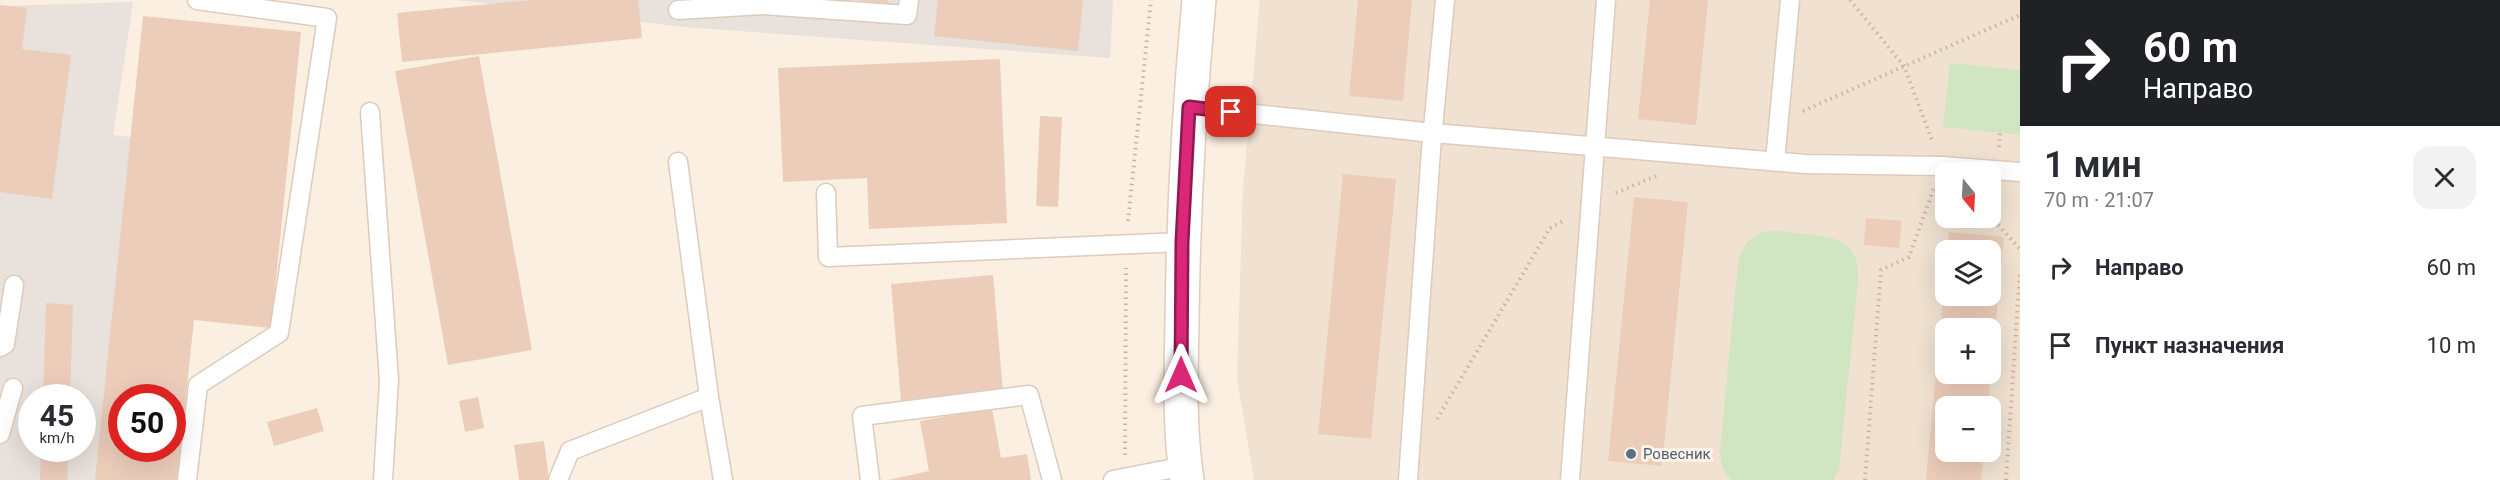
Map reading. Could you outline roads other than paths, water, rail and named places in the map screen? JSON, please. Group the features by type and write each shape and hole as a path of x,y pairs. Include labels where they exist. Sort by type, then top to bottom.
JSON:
{"main road":[{"path":"1186,473 1181,375 1182,242 1189,107 1199,0"}],"lane":[{"path":"187,480 198,385 279,333 327,18 197,0"},
{"path":"678,10 763,2 907,15 909,0"},
{"path":"1408,480 1433,132 1445,0"},
{"path":"1570,480 1606,0"},
{"path":"1776,161 1790,0"},
{"path":"1189,107 1595,147 1805,164 1942,166 2020,172"},
{"path":"370,112 389,380 383,480"},
{"path":"678,162 709,398 723,480"},
{"path":"826,193 828,257 1182,242"},
{"path":"0,347 4,344 14,285"},
{"path":"0,434 13,388"},
{"path":"870,480 862,416 1029,395 1052,480"},
{"path":"558,480 570,451 709,398"},
{"path":"1113,480 1186,473"}],"place":[{"name":"Ровесник","path":"1631,454"}]}
